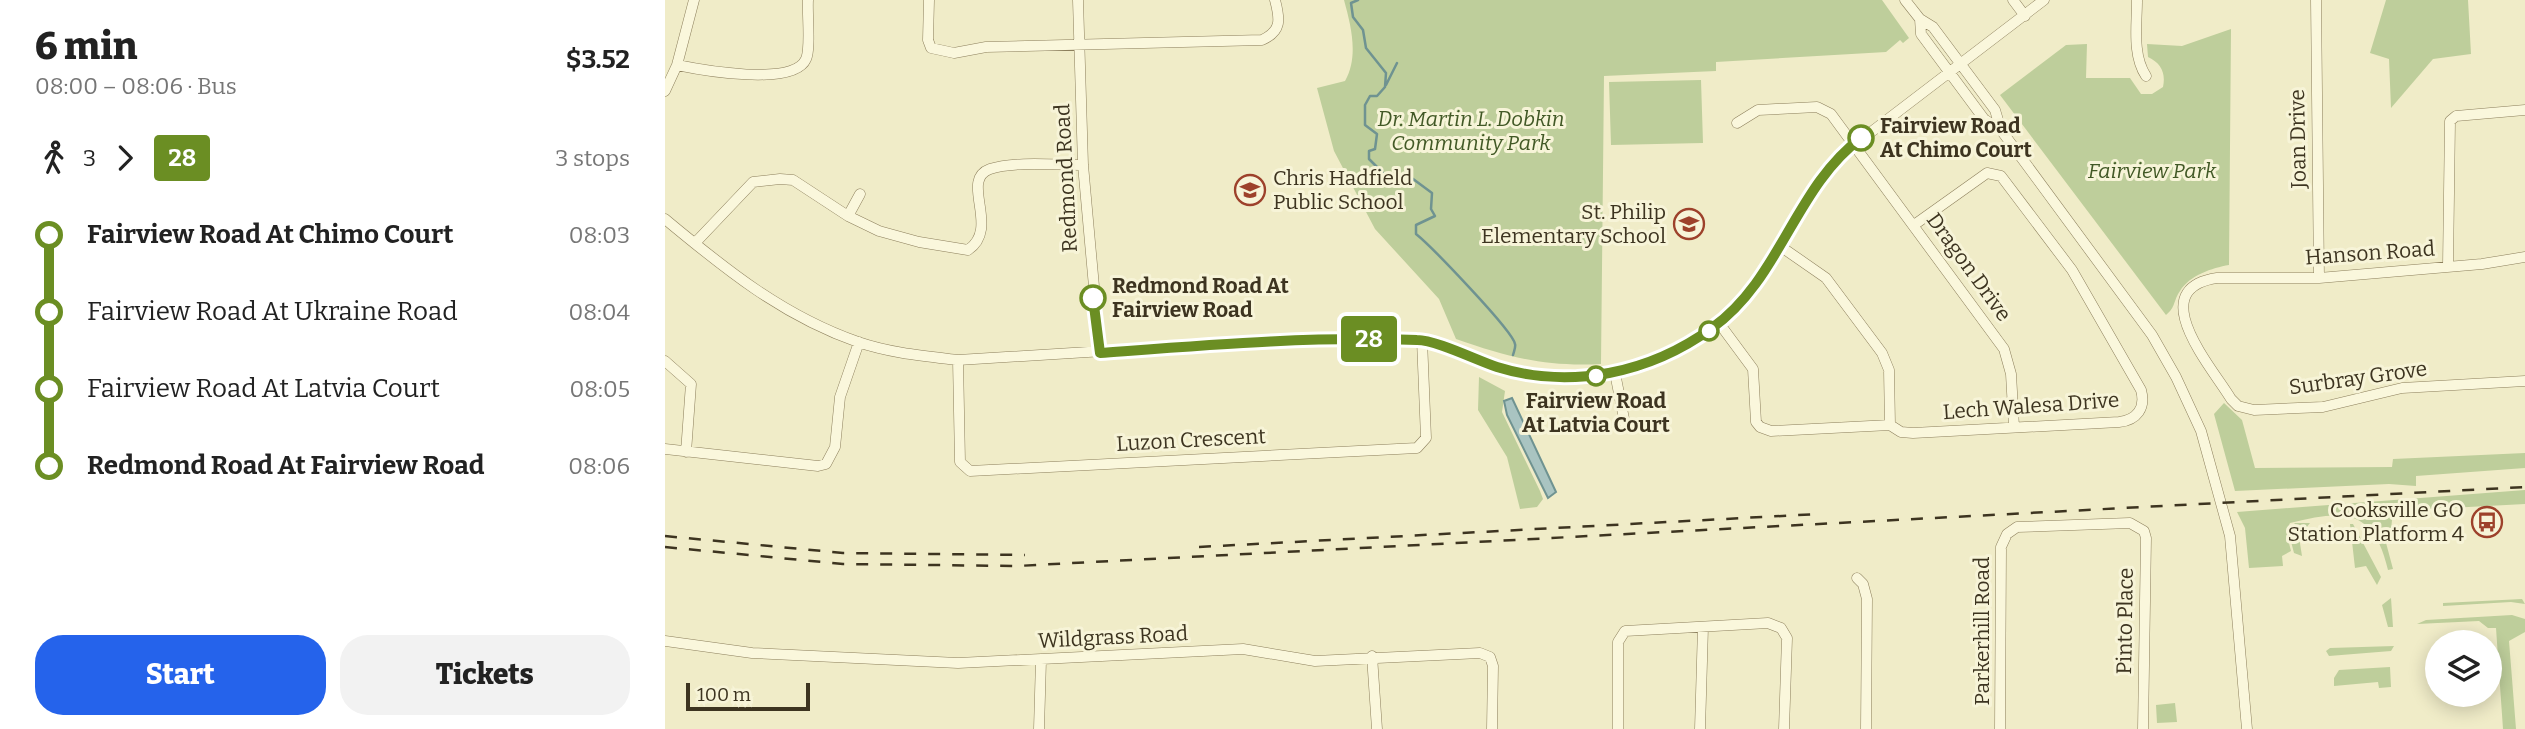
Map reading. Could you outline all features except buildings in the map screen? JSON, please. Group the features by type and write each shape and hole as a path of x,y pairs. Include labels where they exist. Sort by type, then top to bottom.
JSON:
{"street":[{"path":"665,91 677,65 694,0"},
{"path":"677,65 729,75 790,72 800,67 807,58 808,0"},
{"path":"929,0 928,40 931,48 954,53 986,47 1262,40 1274,35 1277,28 1279,19 1275,0"},
{"name":"Redmond Road","path":"1078,0 1083,164 1100,353"},
{"path":"1905,0 1920,19 1933,27 1995,110 2001,130 2152,335 2176,377 2201,431 2230,536 2247,729"},
{"path":"2013,0 2025,16"},
{"path":"665,219 753,291 825,329 859,342 914,355 958,360 1100,353 1298,338 1422,340 1520,374 1575,378 1615,373 1671,353 1719,323 1750,291 1818,185 1855,143 2044,0"},
{"path":"2137,0 2137,52 2139,63 2147,76"},
{"name":"Joan Drive","path":"2316,0 2319,278"},
{"path":"1920,19 1921,34 1949,73 1984,119 2001,130"},
{"name":"Dragon Drive","path":"1737,122 1758,110 1823,108 1855,143 2004,349 2011,374 2014,428"},
{"path":"2448,266 2449,121 2456,116 2525,110"},
{"path":"695,243 753,182 793,180 848,216 879,231 905,239 968,250 979,241 982,233 978,179 983,173 1002,167 1083,164"},
{"name":"Lech Walesa Drive","path":"1719,323 1753,369 1756,422 1760,427 1771,431 1890,425 1901,432 1913,433 2014,428 2126,422 2140,412 2143,398 2072,270 2001,176 1987,173 1914,225"},
{"path":"848,216 860,194"},
{"path":"1780,246 1826,278 1882,353 1889,370 1890,425"},
{"name":"Hanson Road","path":"2217,278 2319,278 2525,257"},
{"name":"Surbray Grove","path":"2217,278 2203,280 2188,289 2181,307 2186,326 2238,406 2254,410 2323,407 2402,388 2525,382"},
{"name":"Luzon Crescent","path":"958,360 960,462 970,471 978,471 1417,448 1426,438 1422,340"},
{"path":"665,449 818,466 826,464 835,447 840,397 859,342"},
{"path":"665,361 691,384 686,452"},
{"path":"1615,373 1625,424"},
{"name":"Parkerhill Road","path":"2000,729 2001,547 2007,534 2017,527 2130,523"},
{"name":"Pinto Place","path":"2130,523 2144,531 2146,538 2143,729"},
{"path":"1857,578 1863,584 1867,599 1866,729"},
{"path":"1618,729 1618,642 1622,634 1631,629 1768,623 1784,631 1787,638 1784,729"},
{"path":"1700,729 1703,627"},
{"name":"Wildgrass Road","path":"665,641 784,655 958,663 1243,649 1315,661 1372,656 1487,655 1493,666 1492,729"},
{"path":"1372,656 1377,729"},
{"path":"1039,729 1041,660"}],"green space":[{"name":"Dr. Martin L. Dobkin Community Park","path":"1344,0 1882,0 1909,38 1903,43 1900,40 1886,52 1716,62 1716,71 1604,76 1601,364 1562,364 1510,356 1456,339 1439,299 1375,229 1334,151 1317,88 1345,81 1349,71 1353,51"},
{"path":"2386,0 2468,0 2471,54 2433,59 2391,108 2389,59 2370,53"},
{"name":"Fairview Park","path":"2231,29 2229,265 2209,270 2189,281 2166,315 2000,95 2066,45 2087,44 2086,78 2130,78 2141,94 2152,94 2163,87 2164,77 2159,65 2148,57 2147,44 2182,46"},
{"path":"1701,80 1703,143 1611,145 1609,82"},
{"path":"1479,377 1505,391 1502,412 1543,499 1537,507 1520,509 1507,457 1478,410"},
{"path":"2224,403 2242,420 2255,468 2392,467 2393,459 2525,453 2525,468 2416,476 2416,486 2389,484 2235,491 2214,414"},
{"path":"2525,490 2525,504 2393,511 2390,539 2385,539 2393,569 2388,570 2375,535 2354,518 2341,516 2309,518 2290,523 2286,531 2291,551 2282,556 2283,566 2249,568 2245,528 2237,512"},
{"path":"2295,523 2310,523 2299,537 2302,556 2294,553 2288,530"},
{"path":"2350,524 2353,524 2381,577 2377,585 2366,566 2355,568"},
{"path":"2391,598 2393,627 2388,627 2382,605"},
{"path":"2522,599 2525,604 2511,602 2443,606 2443,603"},
{"path":"2512,615 2525,619 2525,632 2509,641 2516,729 2503,729 2502,630 2488,628 2479,621 2417,624 2426,620"},
{"path":"2394,646 2391,651 2329,656 2326,651 2330,648"},
{"path":"2390,667 2391,687 2379,688 2378,682 2334,686 2334,678 2339,670"},
{"path":"2175,703 2177,722 2157,723 2156,705"}],"water":[{"path":"1512,398 1556,492 1548,498 1507,415 1504,401"}],"waterway":[{"path":"1358,0 1351,3 1353,17 1363,30 1366,48 1386,73 1385,87 1377,96 1370,96 1365,105 1365,125 1377,134 1375,149 1369,151 1369,159 1392,182 1405,173 1432,193 1431,209 1435,216 1416,225 1416,234 1501,323 1515,344 1513,355"},
{"path":"1386,85 1397,63"}],"railway":[{"path":"665,547 843,564 1017,566 2525,487"},
{"path":"1199,547 1818,514"},
{"path":"665,536 843,553 1025,555"}],"bus line":[{"name":"28","path":"1093,298 1100,353 1298,338 1422,340 1520,374 1575,378 1615,373 1671,353 1712,328 1735,308 1767,267 1818,185 1845,152 1861,138"}],"place":[{"name":"Fairview Road At Chimo Court","path":"1861,138"},
{"name":"Chris Hadfield Public School","path":"1250,190"},
{"name":"St. Philip Elementary School","path":"1689,224"},
{"name":"Redmond Road At Fairview Road","path":"1093,298"},
{"name":"Fairview Road At Latvia Court","path":"1596,376"},
{"name":"Cooksville GO Station Platform 4","path":"2487,522"}]}
